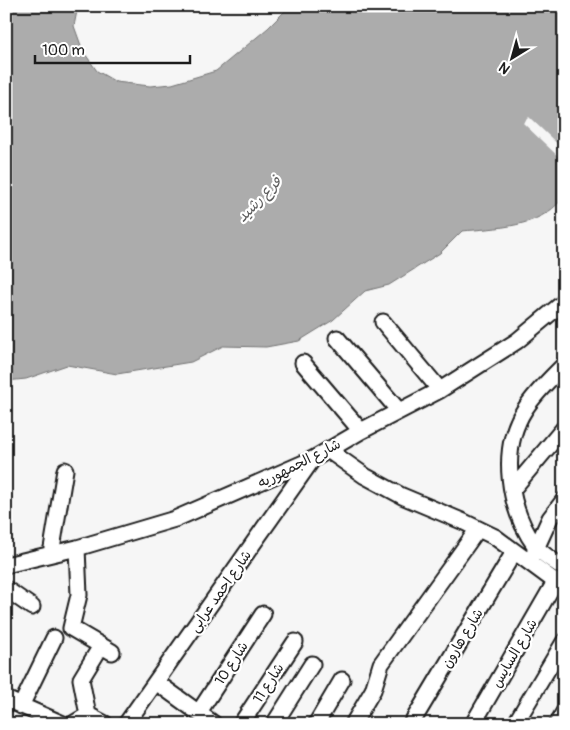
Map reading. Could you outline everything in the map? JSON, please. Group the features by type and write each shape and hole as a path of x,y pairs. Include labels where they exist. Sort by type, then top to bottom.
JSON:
{"street":[{"name":"شارع الجمهوريه","path":"6,565 77,548 175,519 313,459 361,431 440,390 517,341 564,302"},
{"path":"383,322 440,390"},
{"path":"336,338 400,411"},
{"path":"303,363 361,431"},
{"path":"564,365 540,389 524,410 514,434 509,459 512,490 517,511 537,548 564,568"},
{"path":"512,490 564,428"},
{"path":"328,450 365,476 402,496 495,537 559,585"},
{"name":"شارع احمد عرابى","path":"126,724 313,459"},
{"path":"51,554 64,470"},
{"path":"528,562 537,548 550,518 564,500"},
{"path":"353,724 373,690 381,664 478,529"},
{"path":"75,722 81,679 107,649 71,628 79,596 77,548"},
{"name":"شارع هارون","path":"411,724 514,552"},
{"name":"شارع السايس","path":"473,724 559,585"},
{"path":"6,590 32,607"},
{"name":"شارع 10","path":"199,712 263,614"},
{"path":"21,706 54,638"},
{"name":"شارع 11","path":"240,724 295,642"},
{"path":"515,724 564,642"},
{"path":"274,724 312,664"},
{"path":"316,724 342,680"},
{"path":"156,682 214,724"},
{"path":"6,699 21,706 75,722 106,724"},
{"path":"557,724 564,712"}],"water":[{"name":"فرع رشيد","path":"6,6 78,6 74,26 83,51 97,71 116,82 150,86 172,84 216,71 268,28 290,6 564,6 562,199 552,209 529,221 503,227 462,231 440,253 389,285 365,291 333,320 299,341 266,347 223,346 191,362 117,374 67,365 26,379 6,381"}],"pier":[{"path":"529,117 564,150 562,160 523,123"}]}
